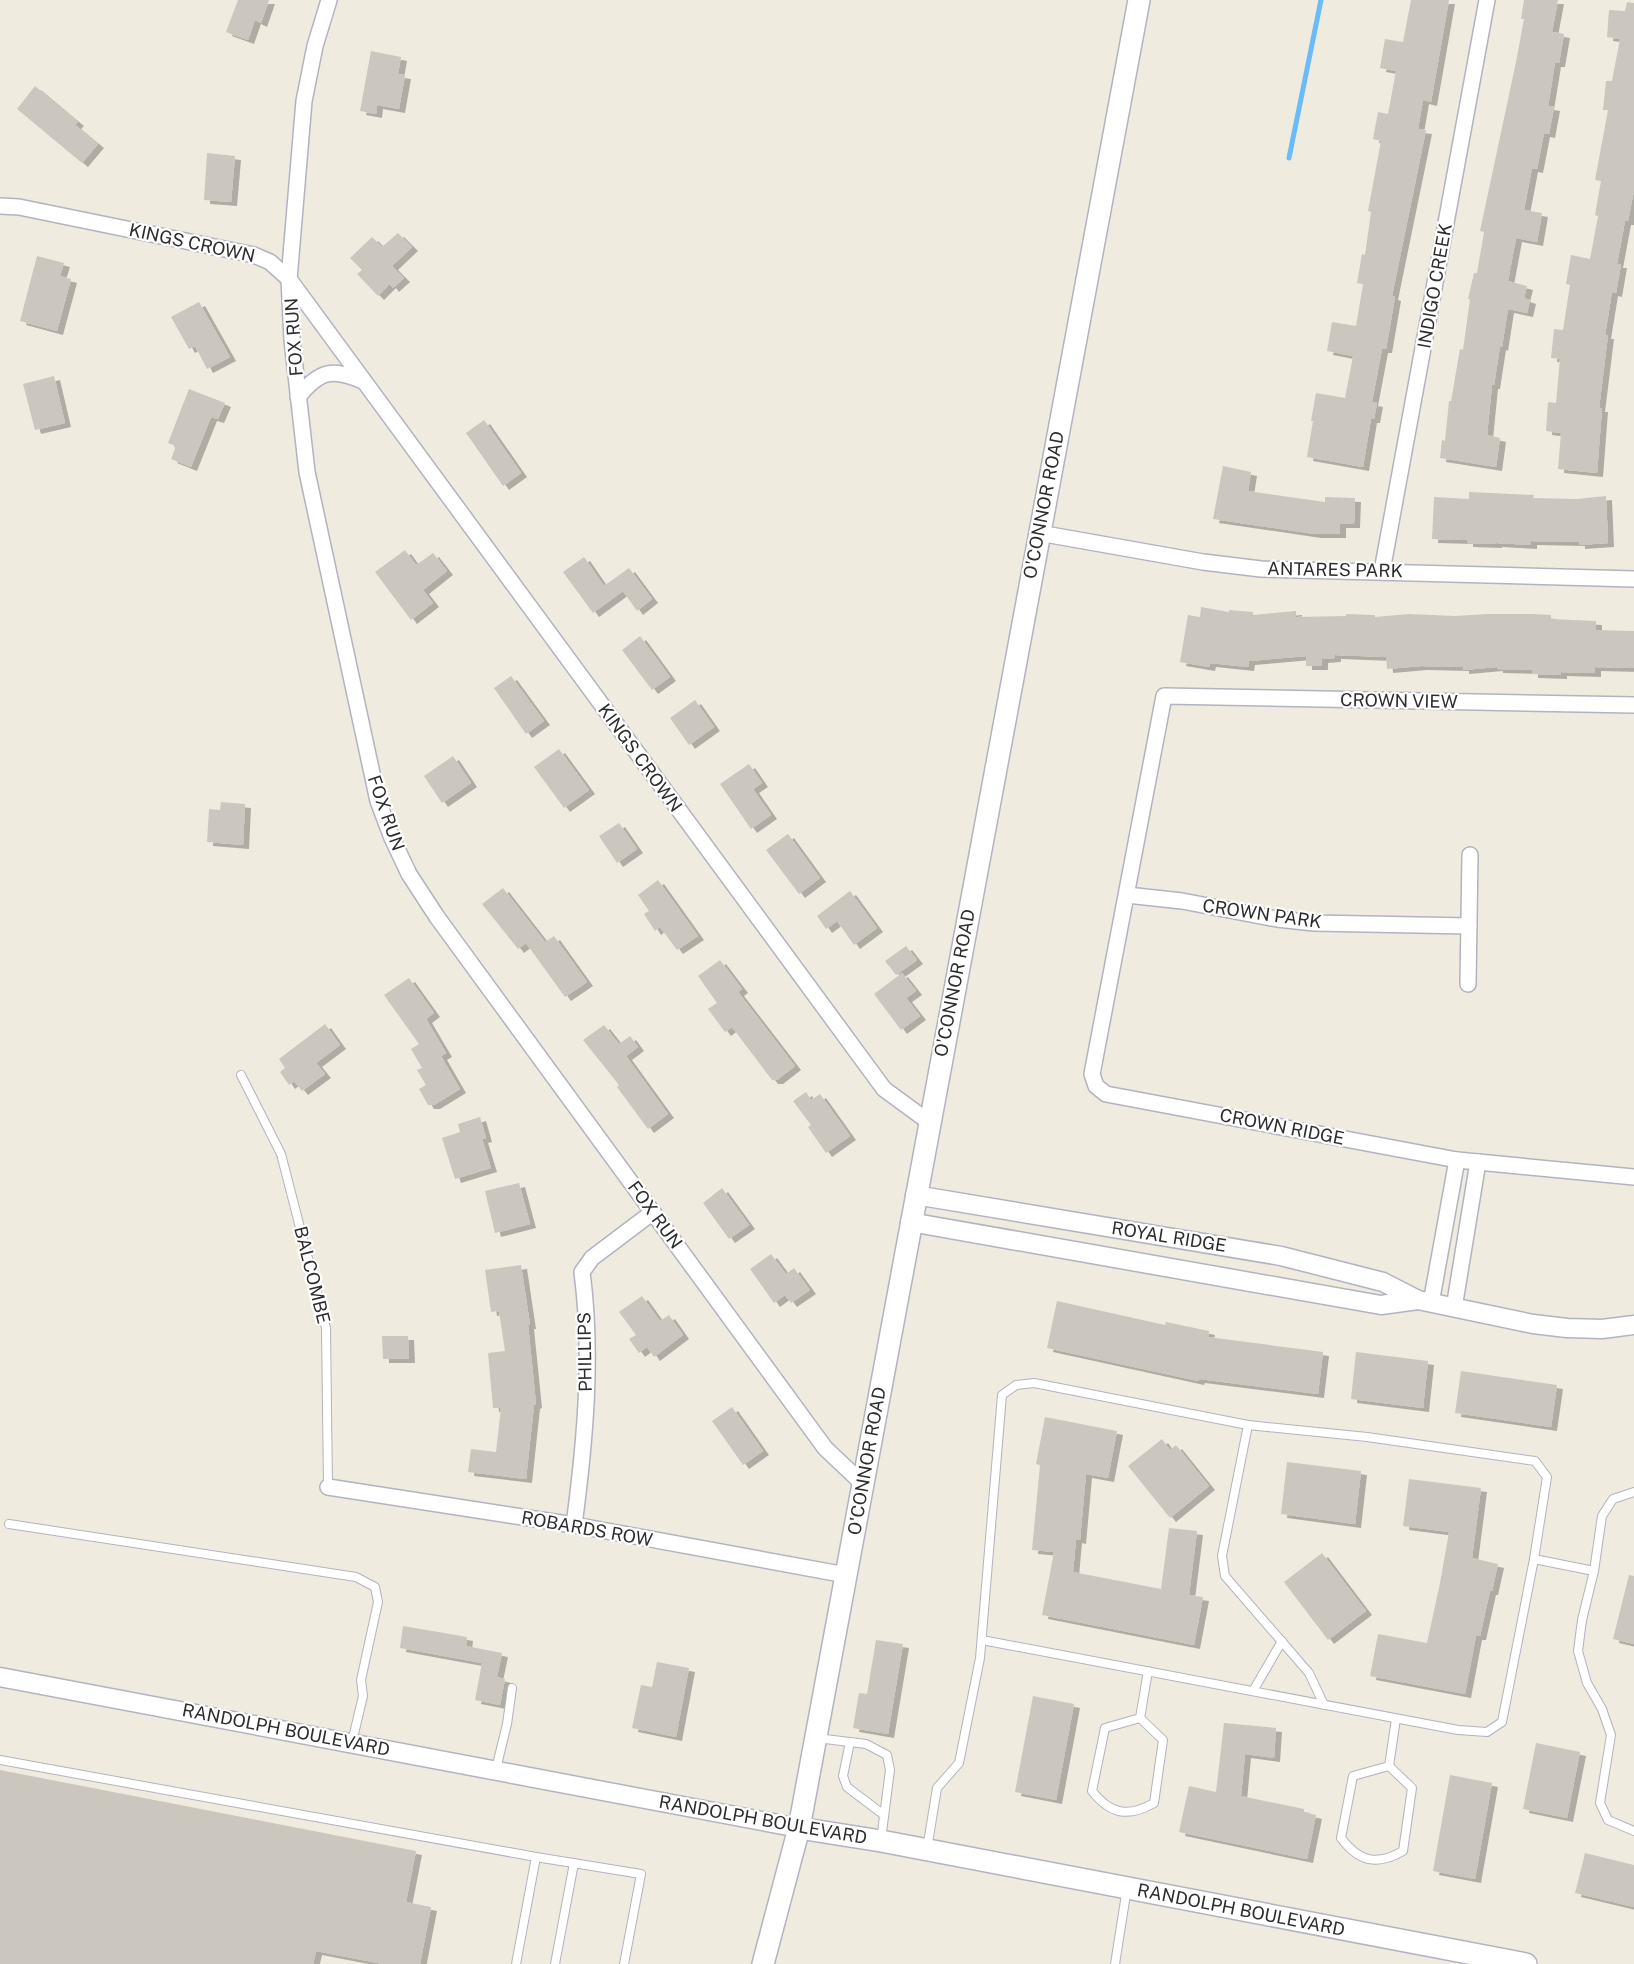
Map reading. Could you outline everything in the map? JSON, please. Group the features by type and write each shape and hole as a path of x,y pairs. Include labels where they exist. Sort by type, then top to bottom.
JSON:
{"main road":[{"name":"O'CONNOR ROAD","path":"763,1964 799,1827 1139,0"},
{"name":"RANDOLPH BOULEVARD","path":"799,1827 1526,1964"}],"street":[{"name":"FOX RUN","path":"329,0 315,46 304,101 290,279 292,340 307,472 378,801 409,874 437,917 825,1448 864,1484"},
{"name":"INDIGO CREEK","path":"1382,571 1487,0"},
{"name":"KINGS CROWN","path":"0,206 20,207 254,255 270,262 290,279 884,1089 929,1122"},
{"path":"298,397 308,385 323,375 334,372 345,373 363,381"},
{"name":"ANTARES PARK","path":"1039,533 1203,562 1261,569 1634,579"},
{"name":"CROWN VIEW","path":"1127,895 1164,696 1634,705"},
{"path":"1468,984 1470,855"},
{"name":"CROWN PARK","path":"1127,895 1182,901 1276,919 1314,923 1469,926"},
{"name":"CROWN RIDGE","path":"1127,895 1092,1074 1096,1086 1106,1094 1457,1160 1634,1177"},
{"path":"1424,1302 1457,1160"},
{"path":"1454,1308 1478,1162"},
{"name":"ROYAL RIDGE","path":"915,1195 1281,1256 1383,1282 1424,1302 1533,1324 1602,1329 1634,1325"},
{"name":"PHILLIPS","path":"574,1525 582,1464 587,1375 582,1272 592,1258 653,1212"},
{"name":"ROYAL RIDGE","path":"910,1222 1381,1305 1424,1302"},
{"name":"ROBARDS ROW","path":"328,1487 574,1525 846,1575"},
{"name":"RANDOLPH BOULEVARD","path":"0,1677 799,1827"}],"lane":[{"name":"BALCOMBE","path":"241,1075 281,1154 326,1328 328,1487"},
{"path":"927,1850 937,1788 959,1763 980,1658 1002,1395 1016,1385 1034,1383 1248,1425 1368,1437 1534,1461 1547,1477 1534,1559 1502,1722 1487,1732 1458,1730 1396,1719 982,1640"},
{"path":"1248,1425 1222,1556 1225,1576 1309,1673 1324,1705"},
{"path":"1634,1492 1613,1499 1602,1516 1578,1651 1587,1683 1602,1709 1611,1735 1600,1803 1608,1820 1634,1831"},
{"path":"9,1524 356,1577 375,1587 378,1602 361,1680 363,1696 352,1742"},
{"path":"1534,1559 1594,1571"},
{"path":"1253,1691 1282,1641"},
{"path":"1140,1718 1148,1671"},
{"path":"495,1769 507,1724 512,1688"},
{"path":"1140,1718 1163,1740 1154,1803 1142,1810 1129,1813 1114,1810 1100,1802 1092,1791 1105,1728 1140,1718"},
{"path":"1389,1766 1396,1719"},
{"path":"816,1738 866,1744 887,1755 890,1770 881,1841"},
{"path":"850,1742 843,1776 847,1787 884,1815"},
{"path":"0,1760 641,1874 624,1964"},
{"path":"1389,1766 1412,1788 1403,1851 1391,1858 1378,1861 1363,1858 1349,1849 1341,1838 1353,1776 1389,1766"},
{"path":"516,1964 536,1857"},
{"path":"555,1964 574,1863"},
{"path":"1115,1964 1127,1888"}],"building":[{"path":"238,0 269,0 261,23 255,20 248,40 226,32"},
{"path":"1411,0 1449,0 1431,102 1423,100 1418,129 1426,130 1392,296 1395,297 1386,349 1382,349 1372,402 1377,403 1374,419 1371,419 1363,467 1307,457 1316,393 1345,398 1353,356 1327,351 1332,322 1356,326 1363,284 1357,283 1362,254 1365,255 1371,212 1368,211 1381,141 1373,139 1378,112 1388,114 1396,71 1380,68 1385,39 1403,42"},
{"path":"1524,0 1558,0 1552,32 1564,34 1559,63 1555,63 1548,106 1554,107 1549,134 1544,133 1537,169 1532,168 1524,210 1542,213 1537,242 1516,238 1508,281 1527,286 1524,298 1530,300 1527,313 1508,309 1494,385 1492,385 1487,435 1500,438 1496,467 1440,458 1442,440 1445,441 1449,401 1451,401 1460,349 1463,350 1470,299 1468,299 1474,273 1477,273 1484,232 1480,231 1524,19 1521,19"},
{"path":"1627,2 1634,3 1634,190 1628,221 1625,221 1617,264 1621,264 1616,293 1612,292 1605,335 1608,335 1599,408 1602,408 1597,473 1558,469 1561,433 1546,431 1548,402 1556,403 1560,359 1551,358 1554,329 1563,330 1570,285 1566,284 1571,255 1590,259 1598,216 1595,215 1601,181 1595,180 1608,110 1603,110 1606,81 1612,81 1620,39 1607,37 1609,10 1625,11"},
{"path":"371,51 401,57 398,74 405,75 399,109 377,105 376,114 360,111"},
{"path":"35,86 78,122 75,125 98,144 82,163 17,109"},
{"path":"207,153 235,156 231,202 204,200"},
{"path":"398,233 412,247 392,266 404,278 393,288 390,284 378,296 357,274 362,270 350,258 372,237 382,247"},
{"path":"37,256 64,263 60,276 71,279 57,331 20,321"},
{"path":"199,302 230,357 207,369 195,346 189,349 171,317"},
{"path":"54,376 65,423 35,430 23,384"},
{"path":"189,389 225,403 218,419 211,417 191,467 171,459 176,446 168,443"},
{"path":"484,420 521,473 503,486 466,433"},
{"path":"1223,466 1251,472 1248,491 1325,502 1325,497 1355,498 1354,524 1340,524 1340,534 1315,534 1213,519"},
{"path":"1469,492 1534,495 1533,498 1577,499 1606,496 1608,543 1579,545 1579,542 1531,541 1531,545 1467,543 1467,540 1432,539 1434,497 1469,499"},
{"path":"405,550 416,565 433,553 447,571 423,590 433,603 411,620 375,572"},
{"path":"584,557 604,586 629,568 652,599 637,611 623,591 593,613 563,572"},
{"path":"1201,607 1229,612 1229,610 1253,612 1253,615 1296,611 1296,617 1346,616 1346,614 1375,615 1375,617 1409,614 1455,616 1533,614 1551,615 1551,619 1596,621 1596,630 1634,631 1634,668 1595,667 1595,673 1561,672 1561,675 1532,674 1532,670 1497,669 1497,667 1463,670 1463,667 1421,666 1387,669 1386,657 1335,655 1335,658 1322,659 1322,666 1306,666 1306,656 1249,661 1248,667 1210,663 1209,667 1180,662 1188,615 1200,617"},
{"path":"640,636 670,677 652,690 622,650"},
{"path":"511,676 544,721 526,734 494,688"},
{"path":"695,700 714,727 689,745 670,718"},
{"path":"559,749 589,790 564,808 534,767"},
{"path":"453,756 471,783 442,803 424,776"},
{"path":"749,764 762,783 753,789 771,815 751,829 720,784"},
{"path":"221,802 245,804 243,845 207,842 209,809 220,810"},
{"path":"619,823 637,849 617,863 599,836"},
{"path":"788,834 820,878 799,894 766,850"},
{"path":"658,880 698,936 677,950 660,927 655,931 644,914 649,911 638,895"},
{"path":"503,888 545,942 554,936 587,982 565,997 526,943 518,949 482,904"},
{"path":"850,891 877,928 854,945 837,921 826,929 817,916"},
{"path":"906,946 917,960 896,975 885,961"},
{"path":"720,960 742,989 738,992 795,1066 777,1080 772,1080 732,1027 725,1032 708,1009 717,1003 698,976"},
{"path":"902,973 916,991 906,998 920,1016 901,1030 874,994"},
{"path":"409,978 434,1013 426,1019 446,1053 441,1056 460,1089 434,1105 428,1105 419,1089 426,1085 417,1070 422,1068 411,1049 419,1044 384,995"},
{"path":"325,1024 340,1045 316,1063 325,1074 302,1091 294,1081 289,1085 280,1072 285,1068 279,1059"},
{"path":"604,1025 619,1044 630,1036 638,1047 626,1056 668,1114 648,1129 617,1087 619,1085 583,1040"},
{"path":"806,1092 811,1100 820,1094 850,1136 826,1153 808,1127 811,1125 793,1101"},
{"path":"480,1117 486,1138 482,1139 491,1168 455,1179 442,1138 460,1132 458,1124"},
{"path":"519,1183 530,1224 495,1233 485,1191"},
{"path":"722,1188 749,1225 729,1239 703,1203"},
{"path":"771,1254 786,1274 794,1268 810,1290 791,1303 785,1295 774,1303 750,1269"},
{"path":"521,1265 530,1325 528,1325 536,1404 534,1405 526,1479 468,1472 471,1449 496,1452 501,1408 493,1408 488,1353 505,1351 499,1311 491,1312 485,1270"},
{"path":"642,1296 660,1321 669,1315 683,1335 654,1357 647,1347 639,1353 629,1339 636,1335 619,1312"},
{"path":"1057,1301 1165,1325 1166,1322 1209,1331 1208,1337 1323,1352 1318,1394 1199,1379 1198,1381 1047,1348"},
{"path":"382,1336 408,1336 409,1359 383,1359"},
{"path":"1356,1352 1428,1361 1423,1408 1351,1399"},
{"path":"1461,1371 1557,1385 1551,1427 1455,1413"},
{"path":"732,1407 763,1451 743,1465 712,1421"},
{"path":"1045,1417 1117,1431 1108,1478 1086,1474 1080,1540 1076,1539 1073,1572 1161,1589 1169,1528 1197,1531 1189,1595 1203,1597 1194,1645 1042,1615 1054,1552 1032,1550 1040,1465 1036,1464"},
{"path":"1162,1439 1170,1450 1176,1445 1209,1486 1170,1518 1128,1466"},
{"path":"1287,1462 1361,1471 1355,1524 1281,1514"},
{"path":"1409,1479 1481,1488 1472,1558 1498,1564 1480,1636 1476,1636 1465,1694 1370,1676 1378,1634 1427,1643 1440,1583 1449,1532 1403,1526"},
{"path":"1322,1553 1366,1611 1328,1640 1284,1582"},
{"path":"1629,1575 1634,1576 1634,1644 1613,1639"},
{"path":"403,1626 467,1637 466,1646 502,1653 497,1677 505,1679 500,1705 475,1700 482,1663 400,1648"},
{"path":"876,1640 903,1644 888,1734 853,1728 859,1693 867,1694"},
{"path":"657,1662 689,1668 676,1737 632,1728 641,1685 652,1687"},
{"path":"1033,1696 1074,1704 1056,1800 1015,1792"},
{"path":"1224,1723 1276,1728 1274,1758 1245,1754 1241,1796 1304,1809 1304,1812 1316,1815 1307,1859 1179,1832 1189,1786 1216,1792"},
{"path":"1536,1743 1580,1752 1567,1818 1523,1809"},
{"path":"0,1770 416,1851 406,1902 431,1907 420,1964 383,1964 316,1951 313,1964 0,1964"},
{"path":"1450,1775 1492,1783 1475,1879 1433,1871"},
{"path":"1585,1853 1634,1865 1634,1907 1575,1893"}],"waterway":[{"path":"1289,158 1321,0"}]}
